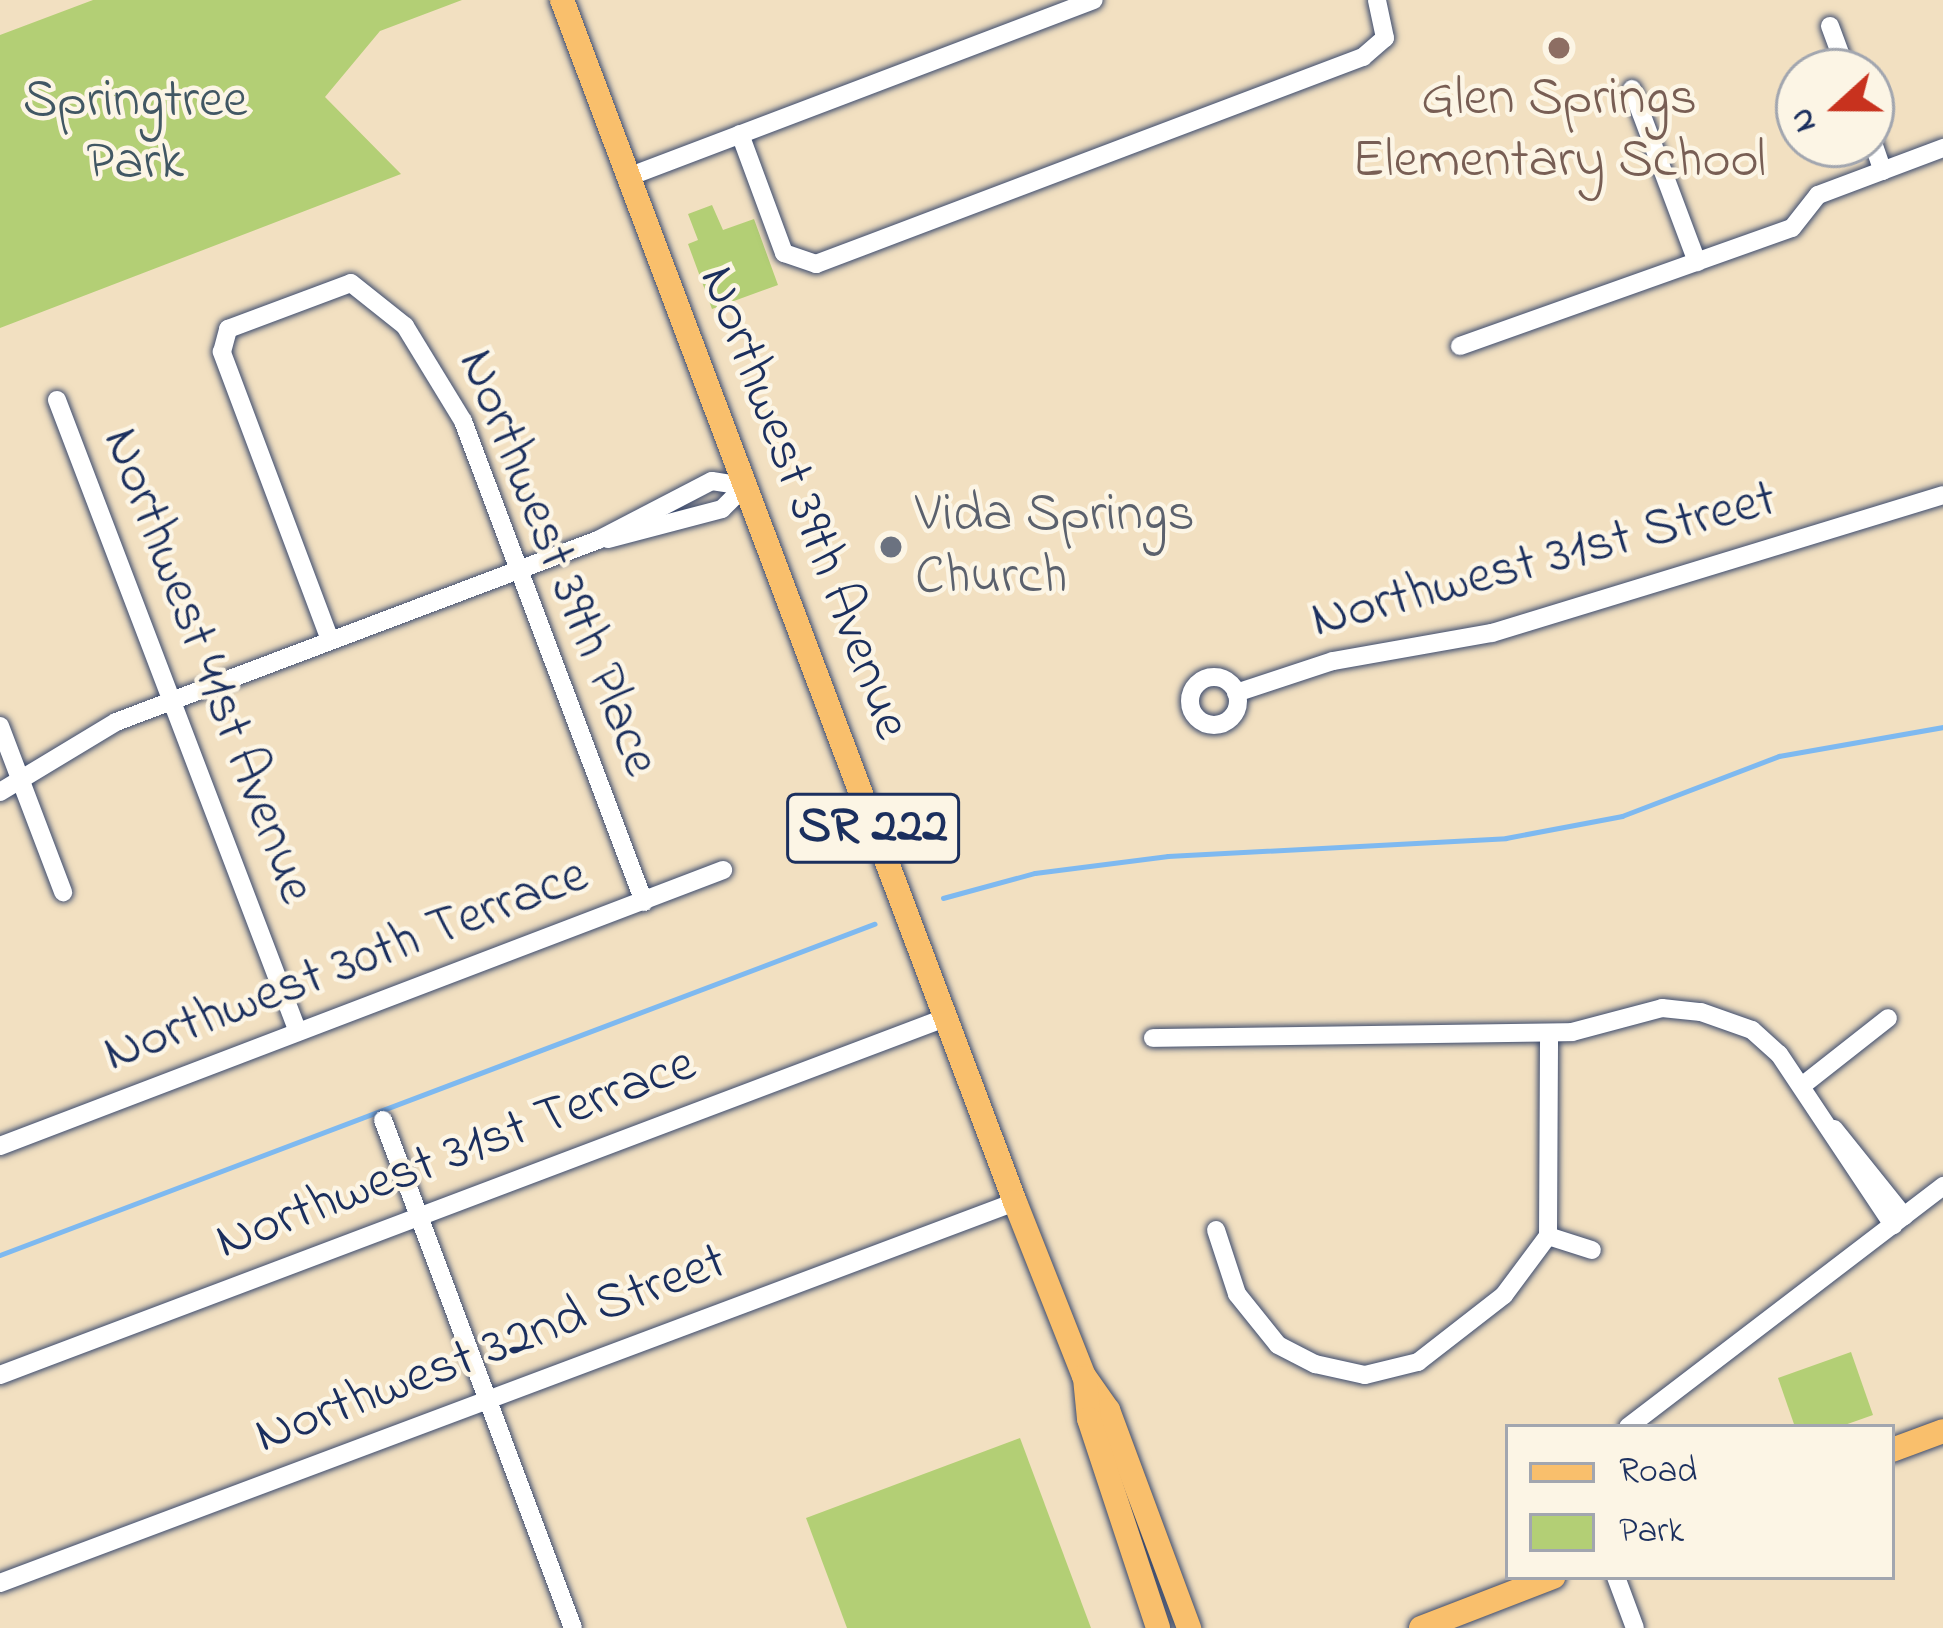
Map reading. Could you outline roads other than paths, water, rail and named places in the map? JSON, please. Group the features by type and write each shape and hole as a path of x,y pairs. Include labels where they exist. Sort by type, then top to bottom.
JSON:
{"main road":[{"name":"Northwest 39th Avenue","path":"562,0 1015,1202 1084,1376 1108,1410 1189,1628"},
{"name":"Northwest 39th Avenue","path":"1084,1376 1089,1419 1158,1628"},
{"path":"1895,1449 1943,1431"},
{"path":"1420,1628 1545,1580"}],"street":[{"path":"628,177 1093,0"},
{"path":"740,134 784,253 815,264 1363,57 1385,38 1377,0"},
{"path":"1830,26 1838,48"},
{"path":"1631,88 1697,262"},
{"path":"1460,346 1792,228 1818,195 1943,148"},
{"name":"Northwest 39th Place","path":"330,640 232,389 222,352 228,328 351,283 405,326 434,364 644,902"},
{"name":"Northwest 41st Avenue","path":"57,400 298,1033"},
{"path":"0,792 19,777 173,700 598,540 712,481 745,486"},
{"path":"598,540 713,512 745,486"},
{"name":"Northwest 31st Street","path":"1236,693 1334,662 1492,633 1943,495"},
{"path":"0,726 63,892"},
{"name":"Northwest 30th Terrace","path":"0,1145 723,870"},
{"path":"1153,1038 1549,1033 1662,1008 1701,1012 1752,1030 1803,1085 1898,1220"},
{"name":"Northwest 31st Terrace","path":"0,1375 945,1018"},
{"path":"1803,1085 1888,1018"},
{"path":"1216,1230 1237,1294 1264,1333 1315,1364 1365,1375 1400,1370 1442,1346 1504,1295 1548,1236 1549,1033"},
{"path":"383,1120 573,1628"},
{"path":"1632,1424 1943,1186"},
{"name":"Northwest 32nd Street","path":"0,1583 1015,1202"},
{"path":"1548,1236 1592,1250"},
{"path":"1617,1580 1635,1628"}],"waterway":[{"path":"943,898 1035,873 1168,856 1506,838 1622,816 1779,756 1943,727"},
{"path":"0,1255 874,924"}],"place":[{"name":"Glen Springs Elementary School","path":"1559,48"},
{"name":"Vida Springs Church","path":"891,547"}],"park label":[{"name":"Springtree Park","path":"135,133"}]}
